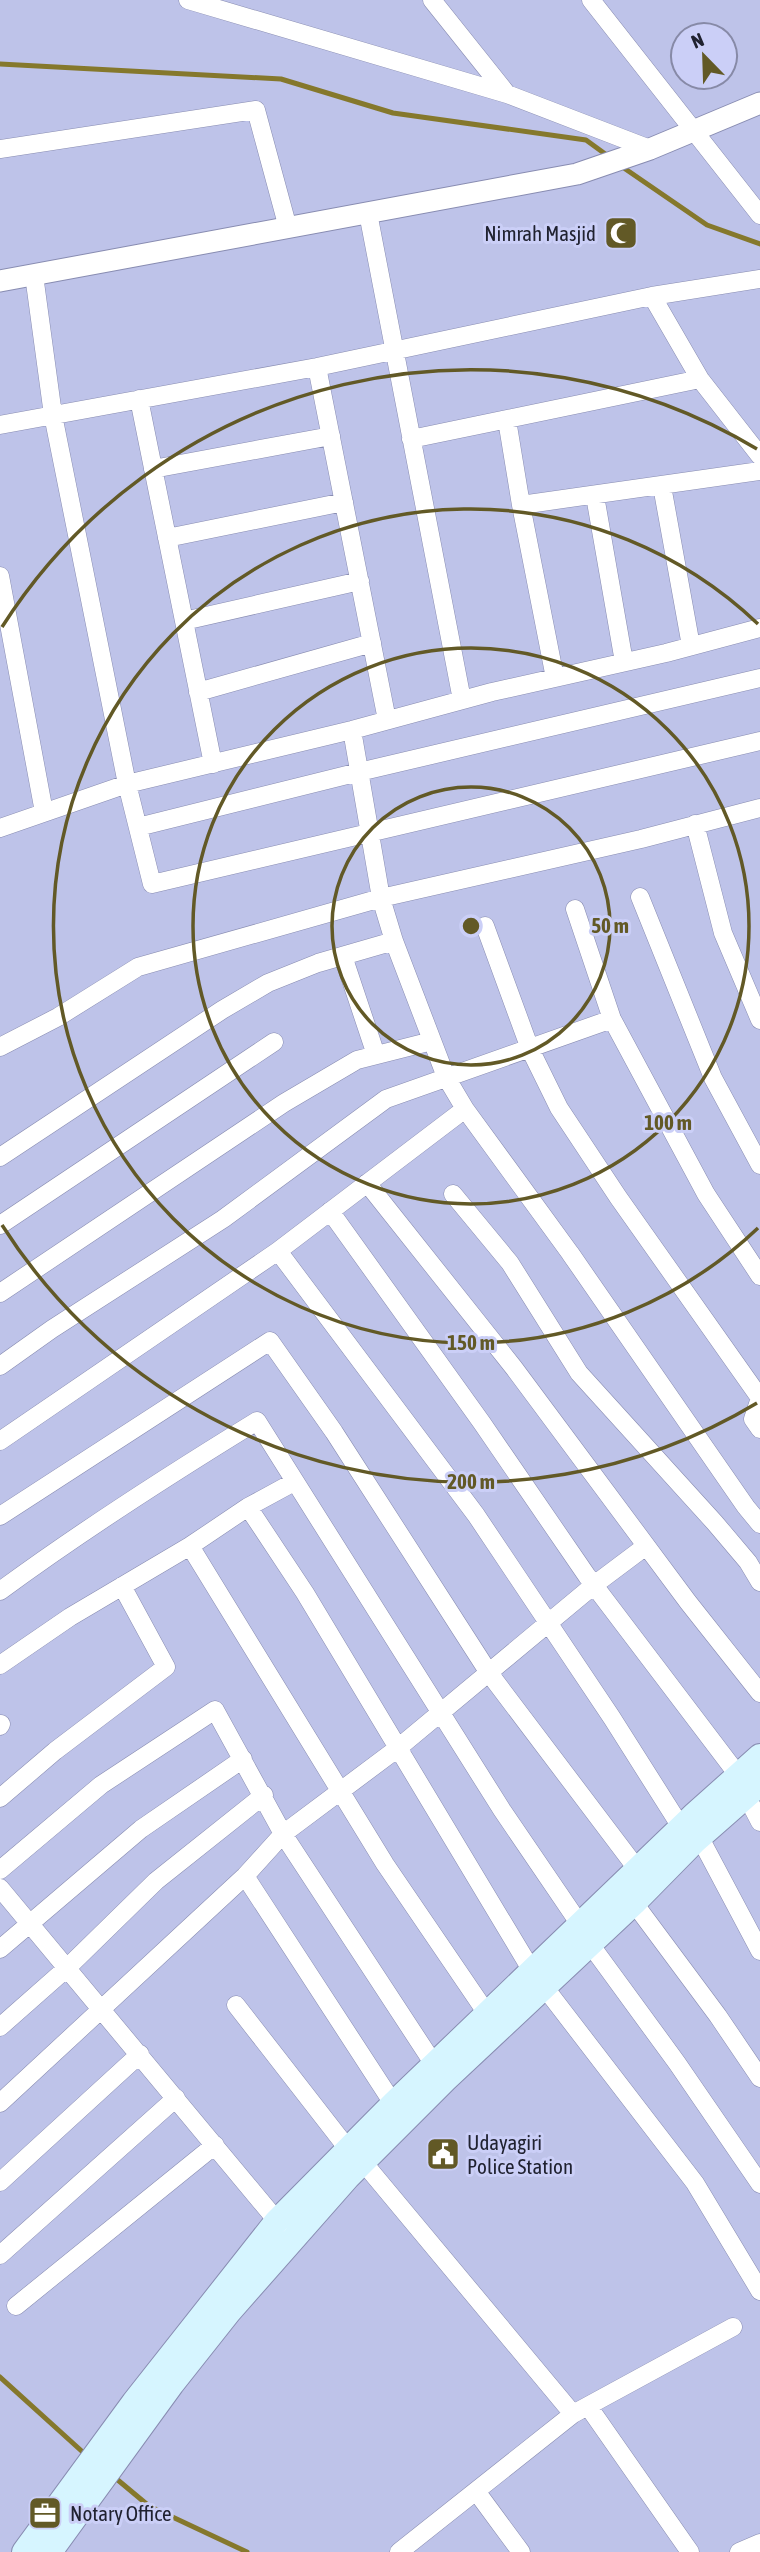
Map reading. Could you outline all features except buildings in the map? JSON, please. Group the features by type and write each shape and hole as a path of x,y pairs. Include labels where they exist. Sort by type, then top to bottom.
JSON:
{"main road":[{"path":"50,2552 87,2485 118,2441 285,2230 399,2112 690,1833 748,1784 760,1756"},
{"path":"24,2552 87,2485"}],"street":[{"path":"188,0 508,94 650,149"},
{"path":"432,0 508,94"},
{"path":"591,0 760,215"},
{"path":"0,281 577,174 650,149 760,103"},
{"path":"0,149 256,110 288,228"},
{"path":"369,213 462,700"},
{"path":"34,275 53,415 127,785 152,884 760,741"},
{"path":"0,425 317,367 652,296 760,279"},
{"path":"652,296 700,379 760,456"},
{"path":"317,367 387,720"},
{"path":"411,439 700,379"},
{"path":"139,399 213,764"},
{"path":"508,419 555,678"},
{"path":"153,469 331,436"},
{"path":"522,505 760,471"},
{"path":"662,486 691,646"},
{"path":"595,496 624,662"},
{"path":"167,538 344,502"},
{"path":"0,576 44,811"},
{"path":"184,621 360,580"},
{"path":"0,828 127,785 760,628"},
{"path":"198,692 372,643"},
{"path":"138,827 760,678"},
{"path":"352,730 381,898 394,941 446,1077 465,1109 570,1253 760,1524"},
{"path":"0,1047 58,1017 138,967 381,898 641,839 760,808"},
{"path":"695,824 723,933 760,1020"},
{"path":"640,897 713,1078 760,1165"},
{"path":"575,909 612,1019 706,1194 760,1276"},
{"path":"485,926 530,1049 559,1108 760,1398 753,1419 760,1429"},
{"path":"0,1157 222,1010 268,983 342,956 394,941"},
{"path":"342,956 376,1055"},
{"path":"0,1366 223,1219 386,1099 612,1019"},
{"path":"0,1293 285,1103 357,1060 432,1041"},
{"path":"0,1225 274,1042"},
{"path":"0,1441 278,1251 465,1109"},
{"path":"368,1183 514,1368 646,1546 760,1693"},
{"path":"453,1194 510,1263 579,1373 715,1523 748,1562 760,1582"},
{"path":"330,1211 594,1585 748,1784 760,1822"},
{"path":"278,1251 475,1516 549,1623 690,1833 760,1951"},
{"path":"0,1516 271,1341 334,1432 489,1673 635,1887 760,2078"},
{"path":"0,1591 83,1531 257,1421 502,1810 585,1935 760,2184"},
{"path":"0,1665 70,1617 190,1546 248,1507 294,1482"},
{"path":"248,1507 305,1593 539,1979 695,2183 760,2291"},
{"path":"190,1546 384,1864 493,2023"},
{"path":"0,2103 245,1876 283,1834 398,1748 594,1585 646,1546"},
{"path":"0,1798 55,1751 166,1667 122,1586"},
{"path":"0,1870 100,1785 215,1710 283,1834 440,2073"},
{"path":"0,1949 141,1829 243,1759"},
{"path":"0,2027 68,1967 156,1881 264,1795"},
{"path":"245,1876 399,2112"},
{"path":"0,1888 285,2230"},
{"path":"236,2005 356,2155 580,2410 690,2552"},
{"path":"0,2182 140,2054"},
{"path":"0,2255 176,2098"},
{"path":"16,2306 215,2145"},
{"path":"399,2552 580,2410 733,2327"},
{"path":"476,2491 521,2552"},
{"path":"738,2552 760,2543"}],"waterway":[{"path":"0,64 281,79 393,113 586,140 608,156"},
{"path":"621,166 707,225 760,244"},
{"path":"0,2377 86,2455"},
{"path":"113,2476 149,2506 247,2552"}],"place":[{"name":"Nimrah Masjid","path":"621,233"},
{"name":"Udayagiri Police Station","path":"443,2154"},
{"name":"Notary Office","path":"45,2513"}]}
